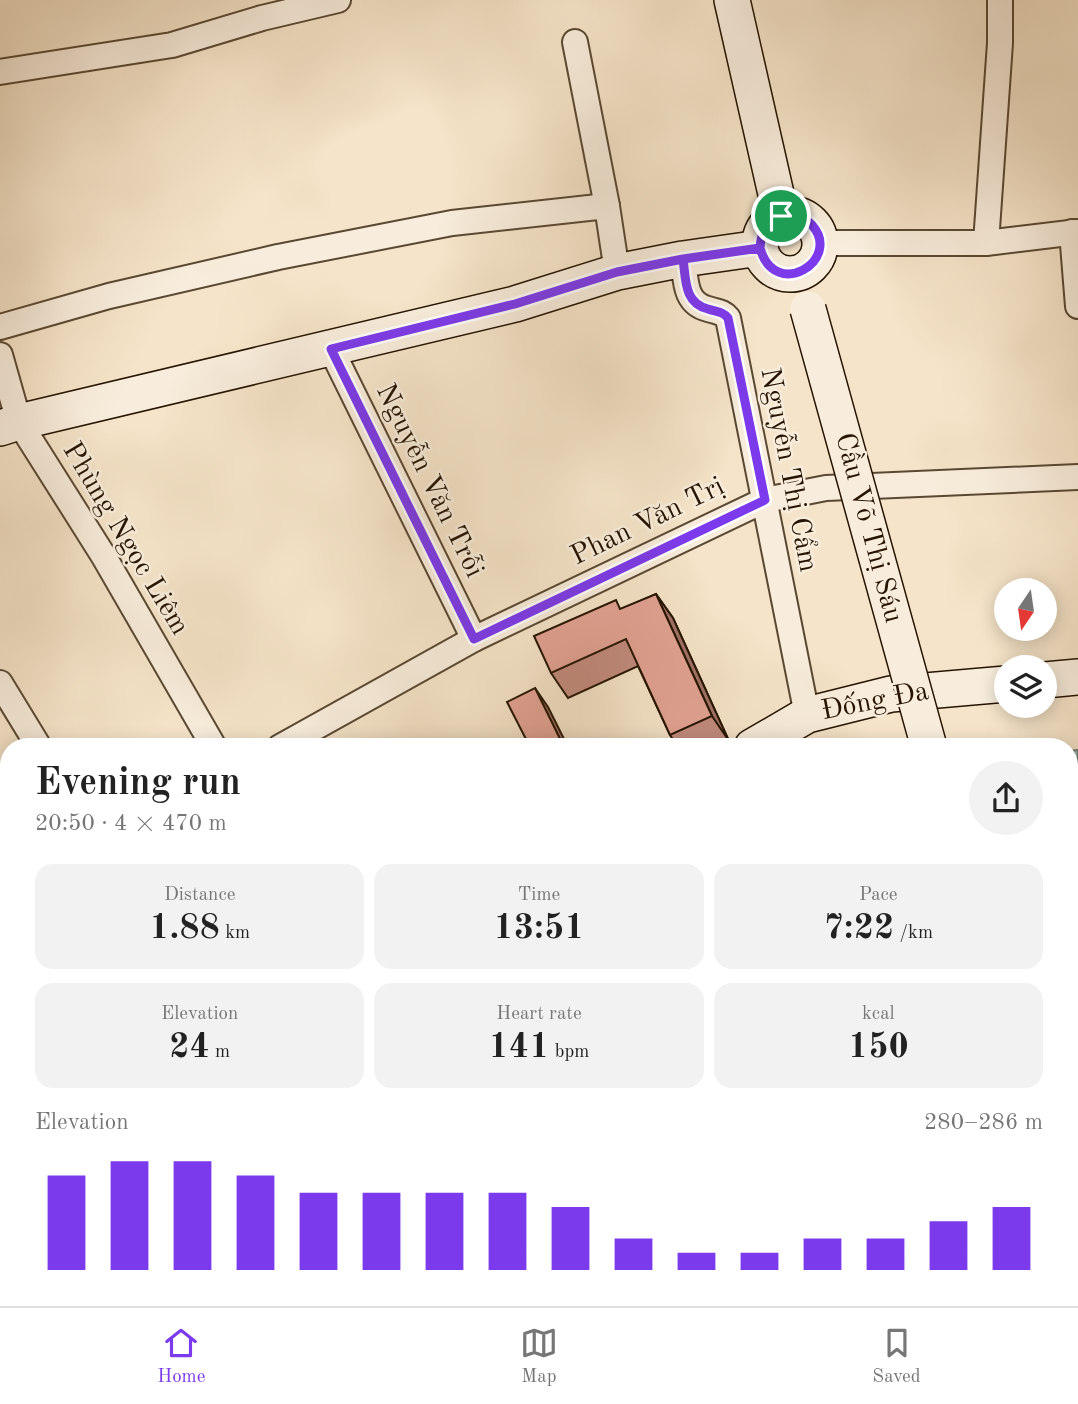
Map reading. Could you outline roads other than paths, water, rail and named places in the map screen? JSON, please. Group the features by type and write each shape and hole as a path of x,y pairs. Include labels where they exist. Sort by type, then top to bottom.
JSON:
{"main road":[{"path":"732,0 781,216"},
{"path":"781,216 800,216 814,228 819,243 818,255 813,263 798,273 787,274 777,271 763,257 760,237 772,220 781,216"},
{"path":"9,425 515,304 617,272 760,248"},
{"name":"Cầu Võ Thị Sáu","path":"798,273 927,738"},
{"path":"1057,679 1078,677"},
{"name":"Đống Đa","path":"767,738 807,715 891,694 994,685"}],"street":[{"path":"0,72 172,45 262,18 338,0"},
{"path":"986,243 1000,43 1000,0"},
{"path":"575,42 617,272"},
{"path":"0,327 109,296 278,257 452,223 607,206"},
{"path":"819,243 986,243 1075,232 1078,306"},
{"name":"Nguyễn Thị Cẩm","path":"683,259 690,298 697,305 724,313 728,318 807,715"},
{"name":"Nguyễn Văn Trỗi","path":"331,349 474,639"},
{"name":"Phùng Ngọc Liêm","path":"0,355 9,425 103,555 209,738"},
{"name":"Phan Văn Trị","path":"297,738 474,639 765,500 826,488 1078,477"},
{"path":"0,683 34,738"}]}
